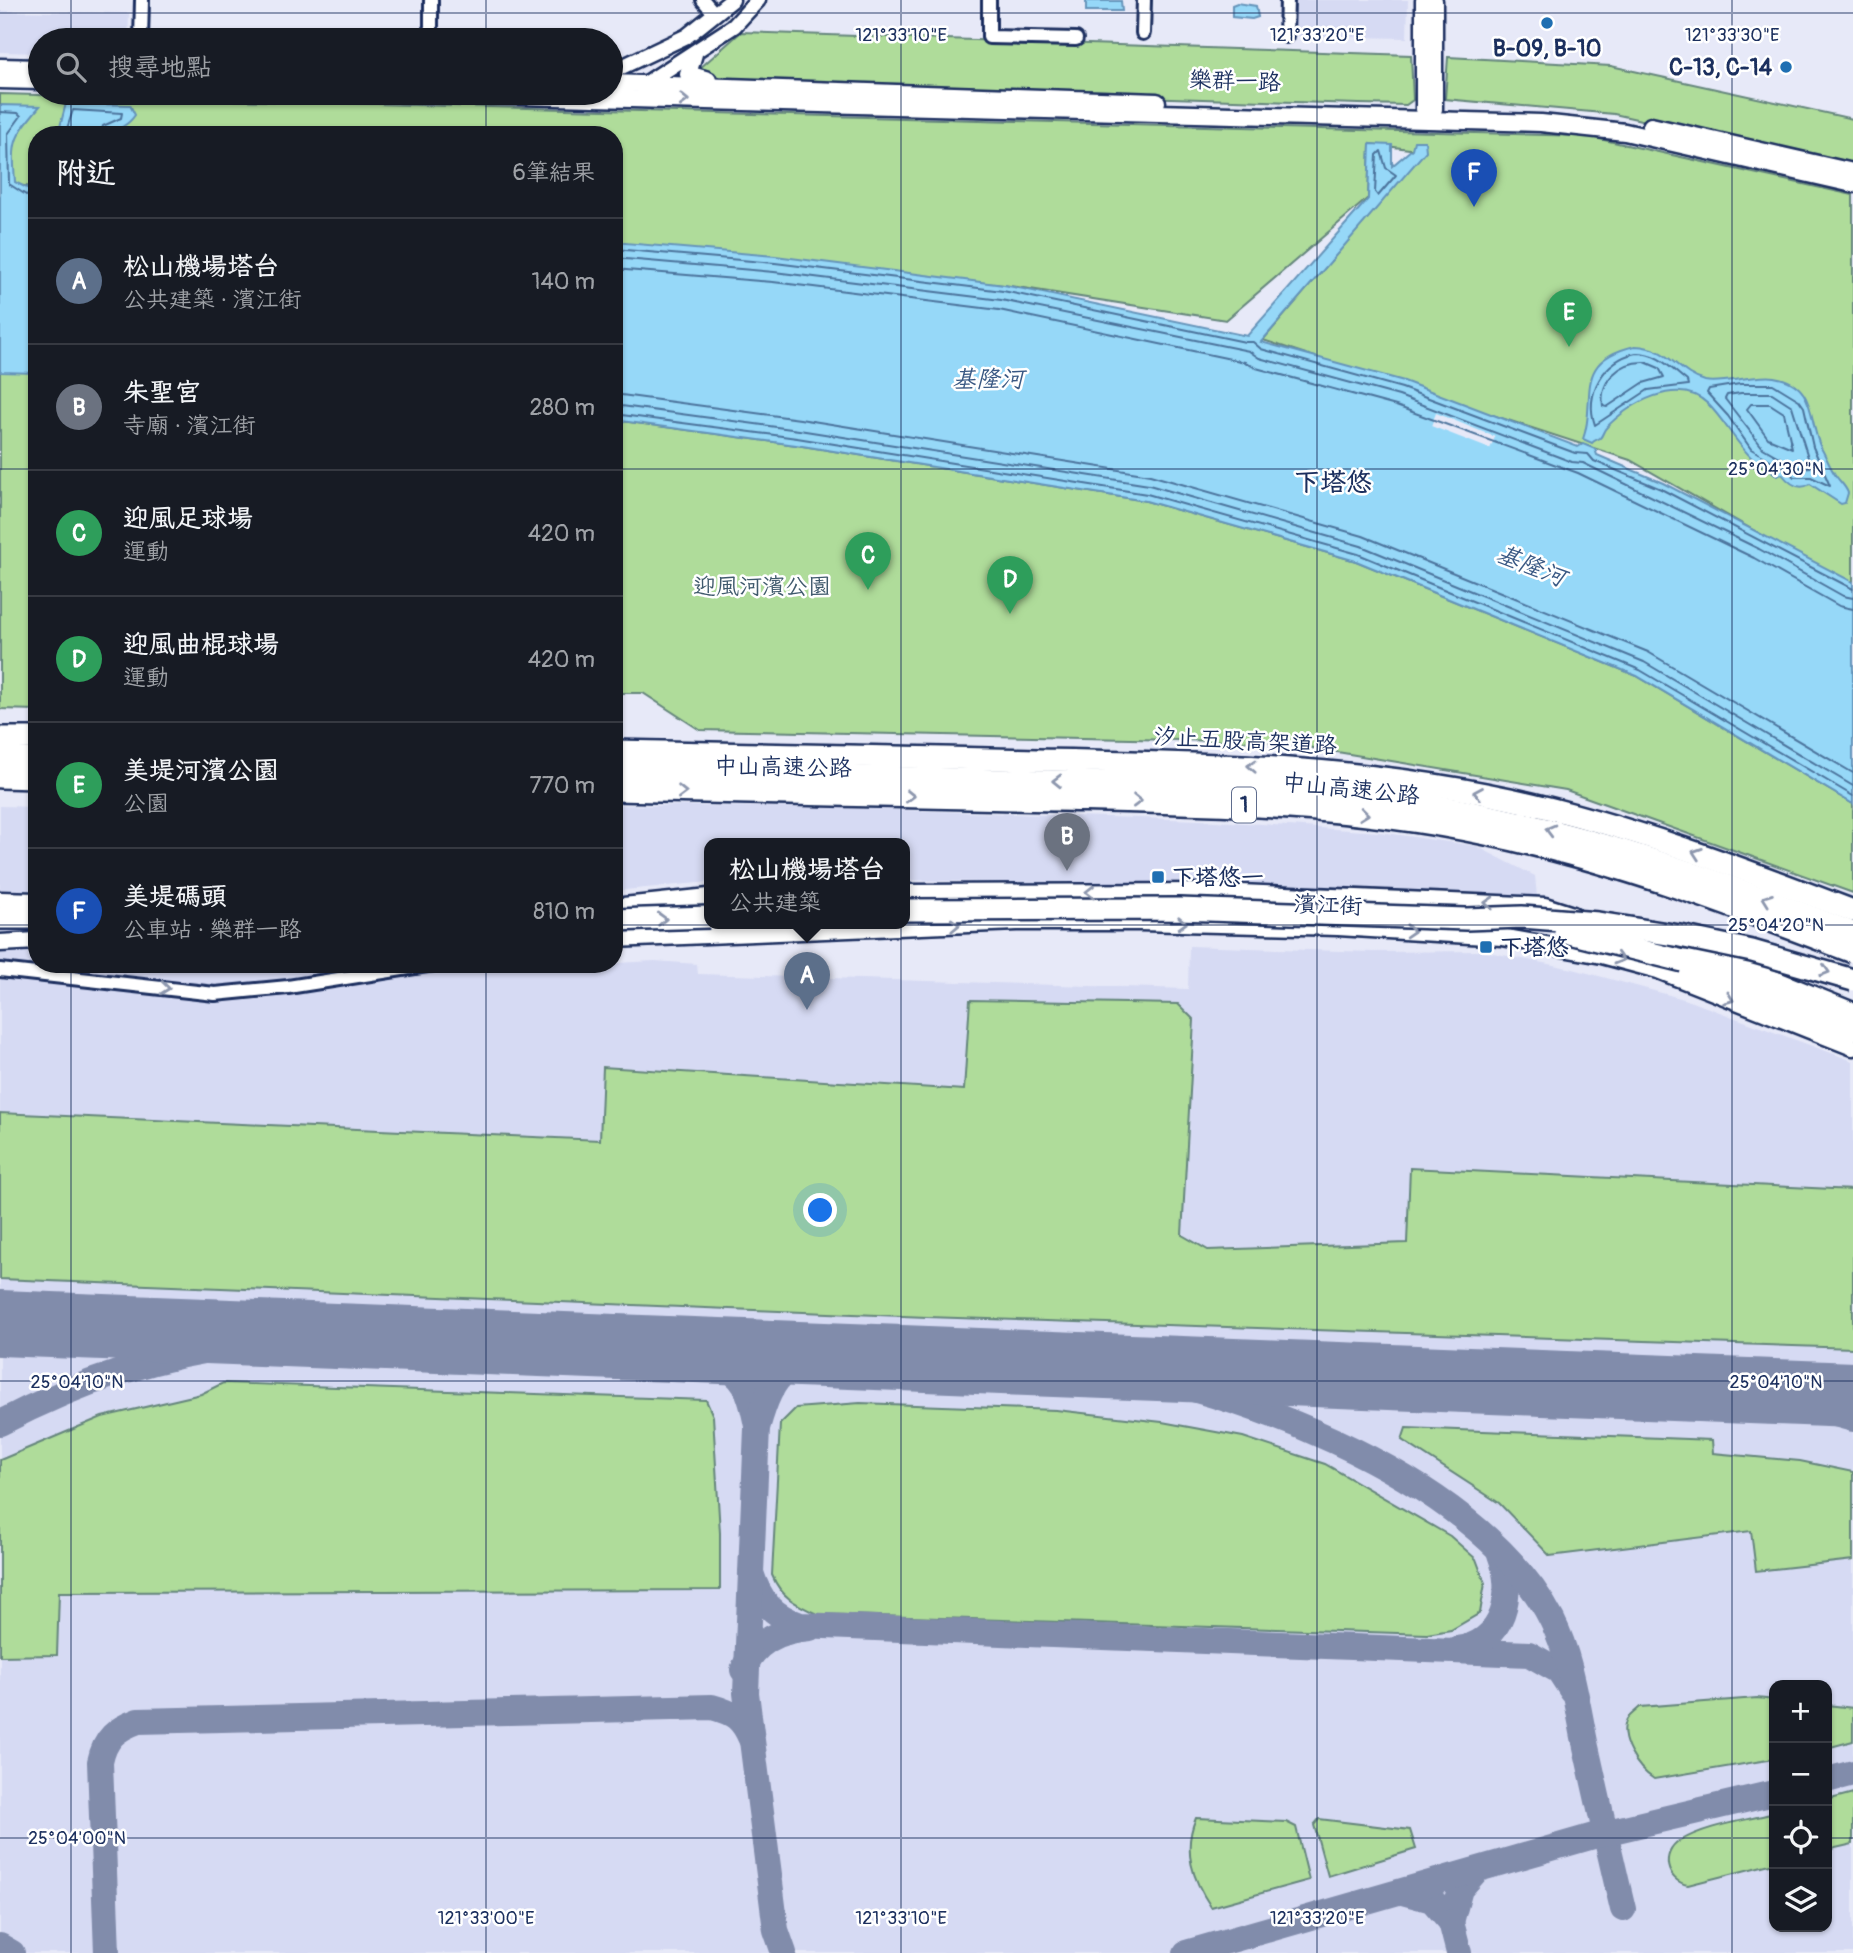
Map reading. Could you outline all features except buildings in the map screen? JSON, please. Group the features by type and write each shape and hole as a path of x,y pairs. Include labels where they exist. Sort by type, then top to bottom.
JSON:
{"highway":[{"path":"0,738 28,738"},
{"name":"汐止五股高架道路","path":"623,751 1161,762 1303,768 1411,781 1510,799 1599,821 1694,851 1853,911"},
{"path":"0,758 28,759"},
{"name":"中山高速公路","path":"623,771 1246,786 1361,795 1480,814 1619,848 1687,870 1853,933"},
{"path":"0,777 28,778"},
{"name":"中山高速公路","path":"623,790 1191,802 1384,816 1485,833 1579,856 1663,881 1853,952"},
{"path":"910,910 1178,909 1466,919 1534,918 1598,923 1681,936 1752,951 1853,980"},
{"path":"623,920 704,917"},
{"path":"2,920 28,919"},
{"path":"1466,919 1536,927 1608,940 1683,961 1853,1029"}],"main road":[{"path":"694,54 688,70 690,77 765,91"},
{"path":"0,67 28,68"},
{"path":"0,80 28,81"},
{"name":"樂群一路","path":"623,89 645,84 765,91 1429,113 1625,132 1853,184"},
{"path":"0,87 28,88"},
{"name":"樂群一路","path":"623,91 1429,113 1542,112 1627,121 1853,172"},
{"name":"濱江街","path":"910,893 1217,892 1548,907 1735,963 1853,1011"},
{"path":"623,907 704,897"},
{"path":"690,898 691,936"},
{"path":"2,920 28,906"},
{"path":"2,920 28,910"},
{"path":"2,920 28,930"},
{"path":"2,920 28,936"},
{"name":"濱江街","path":"910,927 1017,922 1139,922 1338,927 1522,940 1602,955 1658,971 1853,1048"},
{"name":"濱江街","path":"623,939 854,929"},
{"path":"1658,971 1666,942"}],"street":[{"path":"141,28 142,0"},
{"path":"430,28 431,0"},
{"path":"703,0 715,14"},
{"path":"623,66 687,36 732,0"},
{"path":"645,84 734,26 758,0"},
{"path":"989,0 989,37 1076,39"},
{"path":"1143,33 1144,0"},
{"path":"1286,36 1287,0"},
{"path":"1423,0 1429,113"},
{"path":"1429,113 1434,0"},
{"path":"0,970 215,994 288,987 377,973"}],"shaded area":[{"path":"1296,0 1408,0 1407,38 1295,36"},
{"path":"0,11 129,13 128,28 28,28 28,53 0,52"},
{"path":"623,805 838,808 1200,820 1379,832 1476,846 1535,876 1537,897 910,880 910,838 704,838 704,882 623,890"},
{"path":"0,806 28,807 28,973 623,973 623,963 655,961 697,964 698,974 1188,989 1189,946 1373,952 1483,951 1573,969 1684,999 1853,1061 1853,1953 0,1953"}],"green space":[{"path":"741,32 1411,55 1413,100 1406,105 1359,104 767,85 691,76"},
{"path":"1448,57 1611,66 1853,119 1853,167 1614,114 1445,99"},
{"path":"0,94 28,95 28,105 415,105 1586,136 1853,195 1853,587 1630,460 1263,340 1425,151 1370,144 1368,198 1226,320 1004,285 623,246 623,126 28,126 28,186 0,184"},
{"path":"0,370 28,372 28,710 0,709"},
{"name":"迎風河濱公園","path":"623,421 796,445 1146,501 1356,561 1637,676 1853,804 1853,893 1566,790 1277,742 700,730 643,693 623,693"},
{"path":"970,1000 1178,1004 1194,1020 1182,1235 1208,1250 1407,1243 1410,1168 1853,1190 1853,1348 927,1317 0,1279 0,1113 600,1140 603,1067 964,1090"},
{"path":"223,1383 706,1400 713,1416 720,1533 720,1590 59,1592 57,1655 0,1656 0,1460 102,1417 201,1394"},
{"path":"860,1403 1056,1410 1162,1422 1243,1437 1325,1464 1450,1536 1476,1559 1485,1583 1480,1613 1451,1630 1427,1634 817,1614 790,1599 772,1575 780,1424 796,1408"},
{"path":"1406,1428 1712,1440 1713,1453 1800,1461 1853,1472 1853,1560 1756,1571 1751,1531 1550,1556 1499,1503 1402,1440"},
{"path":"1757,1698 1769,1699 1769,1760 1654,1779 1636,1761 1625,1735 1627,1719 1640,1707"},
{"path":"1832,1706 1853,1708 1853,1741 1832,1747"},
{"path":"1853,1793 1853,1844 1832,1849 1832,1806 1832,1799"},
{"path":"1769,1814 1769,1864 1688,1885 1675,1878 1668,1866 1670,1852 1674,1846 1714,1827"},
{"path":"1196,1818 1286,1822 1296,1827 1309,1880 1211,1907 1191,1864 1190,1842"},
{"path":"1319,1819 1410,1830 1416,1849 1328,1876 1314,1825"}],"water":[{"path":"1086,1 1121,1 1122,11 1086,11"},
{"path":"1237,3 1256,6 1258,17 1232,17 1232,5"},
{"path":"0,105 40,106 19,133 14,148 15,182 28,187 28,373 0,372"},
{"path":"66,105 130,105 135,115 123,126 60,126"},
{"name":"基隆河","path":"1414,141 1425,141 1426,151 1261,342 1404,381 1578,447 1583,444 1595,449 1597,455 1663,483 1853,582 1853,804 1637,676 1356,561 1146,501 796,445 623,421 623,243 775,256 1004,285 1247,336 1368,199 1370,144 1392,145 1392,166 1412,149"},
{"path":"1635,346 1647,347 1665,355 1687,372 1705,381 1774,377 1798,387 1809,405 1821,448 1848,493 1845,503 1841,504 1810,484 1802,487 1794,485 1782,474 1777,476 1764,464 1757,463 1708,404 1696,396 1682,392 1654,396 1640,402 1615,419 1600,438 1592,443 1583,439 1594,371 1602,361 1615,353"}],"pier":[{"path":"1436,413 1495,437 1490,449 1431,426"}],"taxiway":[{"path":"0,1423 87,1384 179,1356 242,1345 358,1338 478,1342 714,1359 733,1372 745,1386 757,1426"},
{"path":"784,1953 776,1930 746,1693 757,1428 774,1385 792,1365 1044,1362 1118,1372 1188,1388 1261,1411 1334,1441 1403,1477 1465,1519 1516,1567 1552,1620 1573,1682 1623,1909"},
{"path":"1722,1390 1802,1405 1853,1419"},
{"path":"1457,1649 1473,1645 1486,1637 1496,1627 1502,1614 1506,1600 1506,1584 1500,1554"},
{"path":"751,1573 768,1606 782,1617 800,1625 1529,1654 1559,1671 1572,1691"},
{"path":"743,1670 754,1651 762,1644 789,1631 810,1628"},
{"path":"107,1953 100,1762 108,1741 123,1727 138,1721 712,1707 736,1717 751,1739"},
{"path":"1832,1779 1853,1773"},
{"path":"1186,1953 1604,1833 1769,1794"},
{"path":"1402,1892 1432,1900 1451,1922 1460,1889 1476,1871"},
{"path":"1451,1922 1459,1953"},
{"path":"0,1946 12,1953"}],"runway":[{"path":"0,1323 1853,1395"}],"place":[{"name":"B-09, B-10","path":"1547,23"},
{"name":"C-13, C-14","path":"1786,67"},
{"name":"美堤碼頭","path":"1474,207"},
{"name":"美堤河濱公園","path":"1569,347"},
{"name":"迎風足球場","path":"868,590"},
{"name":"迎風曲棍球場","path":"1010,614"},
{"name":"朱聖宮","path":"1067,871"},
{"name":"下塔悠一","path":"1158,877"},
{"name":"下塔悠","path":"1486,947"},
{"name":"松山機場塔台","path":"807,1010"}],"district":[{"name":"下塔悠","path":"1333,483"}]}
